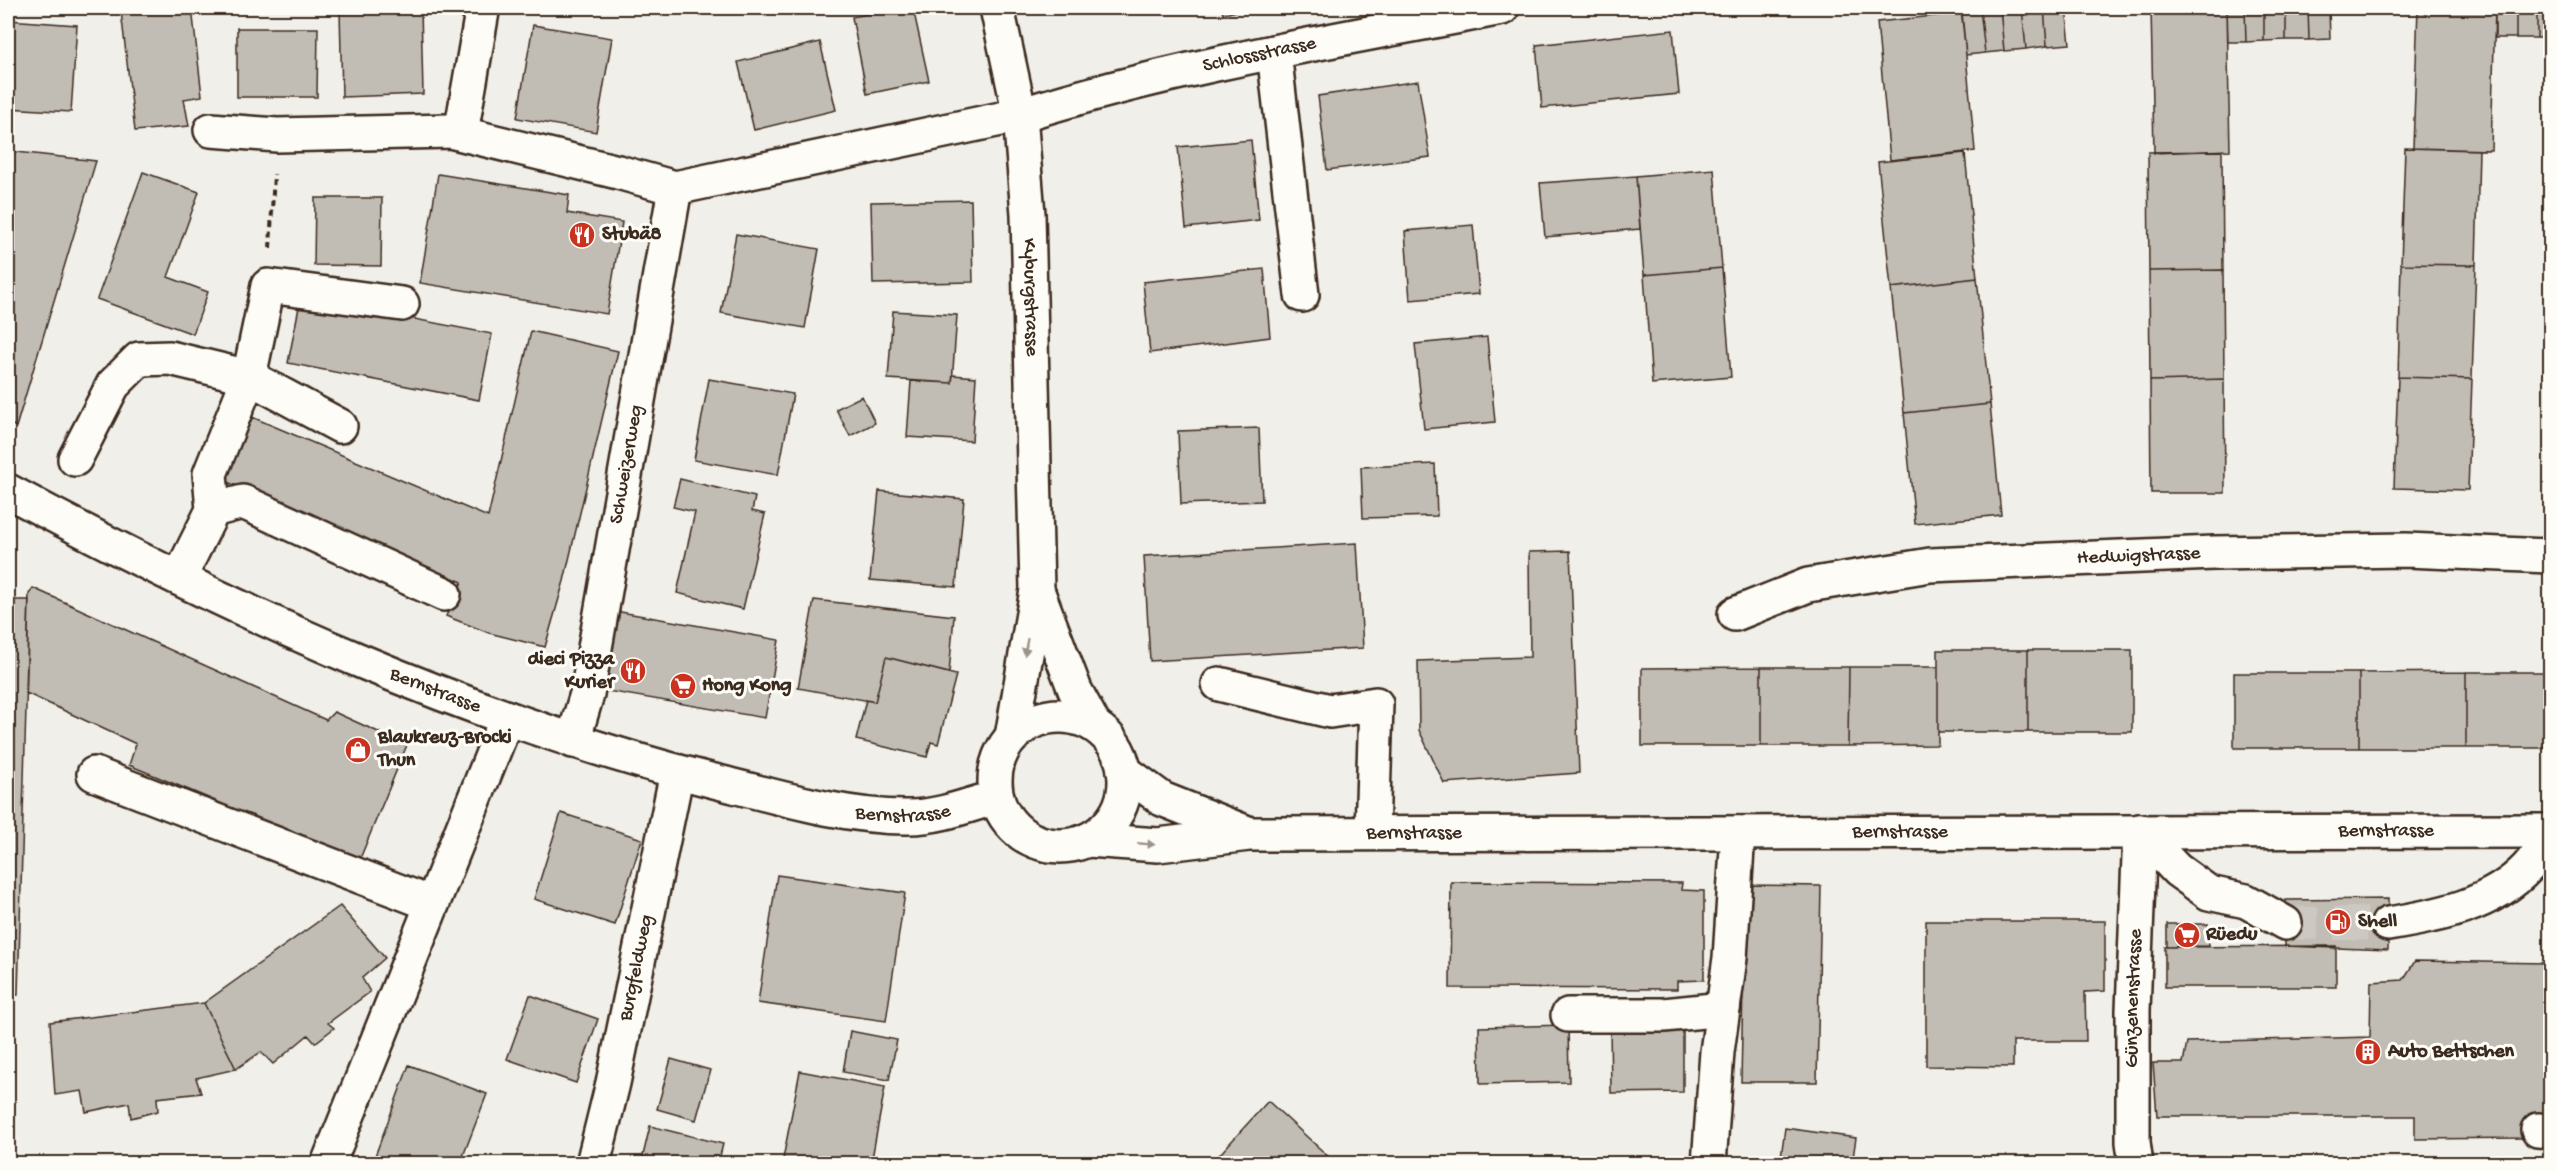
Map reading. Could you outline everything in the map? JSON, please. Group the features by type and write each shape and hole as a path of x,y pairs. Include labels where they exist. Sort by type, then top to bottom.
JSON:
{"main road":[{"name":"Kyburgstrasse","path":"997,8 1020,115 1028,214 1037,590 1012,737"},
{"name":"Schlossstrasse","path":"1020,115 1071,99 1274,52 1502,8"},
{"path":"461,134 482,12"},
{"path":"1274,52 1302,295"},
{"path":"211,130 277,135 450,130 675,188 1020,115"},
{"name":"Schweizerweg","path":"573,741 587,694 675,188"},
{"path":"179,578 213,510 210,474 249,377 268,286 402,304"},
{"path":"75,459 113,385 139,358 170,358 249,377 340,426"},
{"name":"Bernstrasse","path":"8,491 97,539 310,639 402,678 573,741 677,772 774,796 888,817 920,817 997,797"},
{"path":"213,510 243,502 444,594"},
{"name":"Hedwigstrasse","path":"1735,614 1808,585 1930,565 2214,553 2394,550 2550,556"},
{"name":"Kyburgstrasse","path":"1037,590 1075,690 1094,725"},
{"path":"1219,684 1330,711 1376,704 1371,833"},
{"path":"1060,716 1077,718 1094,725 1114,745 1121,757 1124,788 1121,804 1113,818 1102,830 1088,840 1070,846 1060,846 1032,840 1016,829 1004,815 997,797 995,781 997,765 1012,737 1025,726 1042,718 1060,716"},
{"path":"328,1164 507,718"},
{"name":"Bernstrasse","path":"1124,771 1162,799 1249,834"},
{"name":"Burgfeldweg","path":"593,1164 613,1083 677,772"},
{"path":"93,774 432,904"},
{"path":"2140,831 2177,870 2209,893 2246,901 2285,923"},
{"name":"Günzenenstrasse","path":"2136,1164 2133,1142 2133,1010 2140,831"},
{"name":"Bernstrasse","path":"1088,840 1158,845 1249,834 2550,831"},
{"path":"1709,1164 1717,1052 1730,958 1738,832"},
{"path":"2388,924 2442,916 2493,894 2526,868 2550,837"},
{"path":"1568,1015 1664,1015 1723,1009"}],"path":[{"path":"268,286 277,135"}],"building":[{"path":"147,8 192,8 202,96 184,99 189,126 135,131 121,11"},
{"path":"421,8 423,94 342,97 340,10"},
{"path":"897,8 913,8 929,81 867,94 852,17"},
{"path":"1222,8 1251,8 1223,14"},
{"path":"1961,8 1980,8 1985,53 1966,55"},
{"path":"1980,8 2000,8 2004,51 1985,53"},
{"path":"2000,8 2022,8 2026,49 2004,51"},
{"path":"2022,8 2044,8 2047,46 2026,49"},
{"path":"2044,8 2066,8 2070,44 2047,46"},
{"path":"2227,8 2230,150 2154,153 2151,9"},
{"path":"2227,8 2245,8 2246,42 2228,42"},
{"path":"2245,8 2264,8 2264,41 2246,42"},
{"path":"2264,8 2286,8 2286,40 2264,41"},
{"path":"2286,8 2308,8 2309,40 2286,40"},
{"path":"2308,8 2329,8 2330,39 2309,40"},
{"path":"2418,8 2495,8 2491,150 2413,148"},
{"path":"2495,8 2516,8 2516,38 2495,38"},
{"path":"2516,8 2537,8 2537,38 2516,38"},
{"path":"2537,8 2550,8 2550,38 2537,38"},
{"path":"1962,13 1975,151 1890,160 1877,22"},
{"path":"8,20 77,25 71,112 8,108"},
{"path":"533,25 612,38 596,132 517,118"},
{"path":"237,28 318,28 317,97 237,97"},
{"path":"1673,30 1679,94 1542,108 1536,45"},
{"path":"820,42 836,110 754,130 738,62"},
{"path":"1418,81 1430,157 1327,170 1318,96"},
{"path":"1251,140 1259,220 1186,228 1178,147"},
{"path":"2405,148 2479,150 2476,265 2401,264"},
{"path":"8,151 96,161 16,427 8,422"},
{"path":"2222,151 2223,270 2149,271 2148,152"},
{"path":"1965,153 1977,278 1891,288 1878,162"},
{"path":"1714,169 1722,268 1644,275 1636,176"},
{"path":"143,172 199,192 168,277 208,292 193,334 97,299"},
{"path":"438,174 569,195 567,213 622,222 607,314 420,283"},
{"path":"1636,176 1640,229 1545,237 1540,183"},
{"path":"315,198 382,198 381,266 314,265"},
{"path":"971,200 973,282 873,284 871,202"},
{"path":"1473,225 1479,294 1410,300 1405,231"},
{"path":"736,234 819,249 805,328 721,313"},
{"path":"2401,264 2476,265 2472,379 2398,377"},
{"path":"1722,268 1731,377 1652,384 1644,275"},
{"path":"1264,269 1270,337 1150,353 1143,282"},
{"path":"2223,270 2224,379 2150,381 2149,271"},
{"path":"1977,278 1990,404 1904,413 1891,288"},
{"path":"301,297 492,334 479,400 288,363"},
{"path":"893,311 957,315 952,383 888,379"},
{"path":"531,331 618,351 564,581 545,647 489,633 446,616 462,582 225,481 252,417 488,517"},
{"path":"1487,337 1495,422 1424,429 1415,344"},
{"path":"953,375 976,377 972,441 907,437 911,381 952,383"},
{"path":"2398,377 2472,379 2468,490 2394,488"},
{"path":"709,379 793,394 778,475 694,460"},
{"path":"2224,379 2225,493 2151,493 2150,381"},
{"path":"862,396 875,423 850,436 836,409"},
{"path":"1990,404 2001,515 1915,524 1904,413"},
{"path":"1259,428 1262,501 1181,504 1178,431"},
{"path":"1435,464 1437,516 1363,518 1361,467"},
{"path":"680,479 755,497 752,511 765,514 743,609 677,593 695,512 673,507"},
{"path":"879,491 964,499 956,587 870,580"},
{"path":"1357,543 1363,648 1150,661 1144,556"},
{"path":"1570,551 1579,773 1444,783 1419,730 1418,661 1530,657 1529,552"},
{"path":"33,588 326,720 334,712 407,745 359,861 129,765 136,744 26,693 29,594"},
{"path":"8,600 29,600 18,995 8,995"},
{"path":"814,600 954,616 949,673 886,657 875,702 798,688"},
{"path":"615,611 779,640 765,718 601,690"},
{"path":"1938,650 2028,650 2028,732 1938,732"},
{"path":"2028,650 2132,650 2132,732 2028,732"},
{"path":"886,657 956,675 938,744 931,742 927,757 856,740 866,700 875,702"},
{"path":"1761,667 1761,746 1642,746 1642,668"},
{"path":"1761,667 1849,667 1848,746 1761,746"},
{"path":"1849,667 1938,667 1938,745 1848,746"},
{"path":"2466,672 2466,748 2359,748 2359,673"},
{"path":"2466,672 2550,672 2550,748 2466,748"},
{"path":"2234,673 2359,673 2359,748 2234,748"},
{"path":"561,813 642,839 615,925 534,899"},
{"path":"777,875 905,893 886,1021 758,1003"},
{"path":"1451,882 1682,883 1681,890 1704,891 1704,980 1677,981 1677,989 1450,988"},
{"path":"1745,885 1821,886 1817,1082 1741,1082"},
{"path":"2388,899 2388,950 2285,946 2286,900"},
{"path":"340,906 385,958 362,978 370,992 328,1023 334,1028 315,1043 308,1035 273,1064 261,1052 236,1069 204,1003"},
{"path":"1926,921 2105,921 2105,991 2085,992 2086,1041 2013,1041 2013,1067 1926,1066"},
{"path":"2167,924 2208,924 2208,946 2167,947"},
{"path":"2336,946 2336,987 2165,987 2165,947"},
{"name":"Auto Bettschen","path":"2415,961 2550,963 2550,1117 2527,1138 2415,1139 2415,1116 2157,1116 2153,1063 2183,1063 2187,1042 2370,1037 2371,982 2403,980"},
{"path":"530,995 598,1019 576,1083 507,1059"},
{"path":"204,1003 236,1069 196,1078 201,1093 157,1098 158,1111 131,1118 129,1103 86,1112 82,1091 55,1095 50,1022"},
{"path":"1568,1025 1569,1082 1480,1084 1479,1027"},
{"path":"1683,1027 1683,1092 1611,1093 1610,1028"},
{"path":"850,1031 897,1040 889,1080 843,1072"},
{"path":"671,1059 710,1070 696,1120 657,1109"},
{"path":"409,1065 487,1094 460,1164 372,1164"},
{"path":"800,1071 885,1087 871,1164 782,1164"},
{"path":"1268,1101 1330,1158 1325,1164 1211,1164"},
{"path":"650,1126 723,1144 718,1164 641,1164"},
{"path":"1785,1128 1856,1138 1852,1164 1780,1164"}],"tunnel":[{"path":"2285,923 2388,924"}],"place":[{"name":"Stubä8","path":"582,235"},
{"name":"dieci Pizza Kurier","path":"633,671"},
{"name":"Hong Kong","path":"683,686"},
{"name":"Blaukreuz-Brocki Thun","path":"358,750"},
{"name":"Shell","path":"2338,922"},
{"name":"Rüedu","path":"2187,935"},
{"name":"Auto Bettschen","path":"2368,1052"}]}
